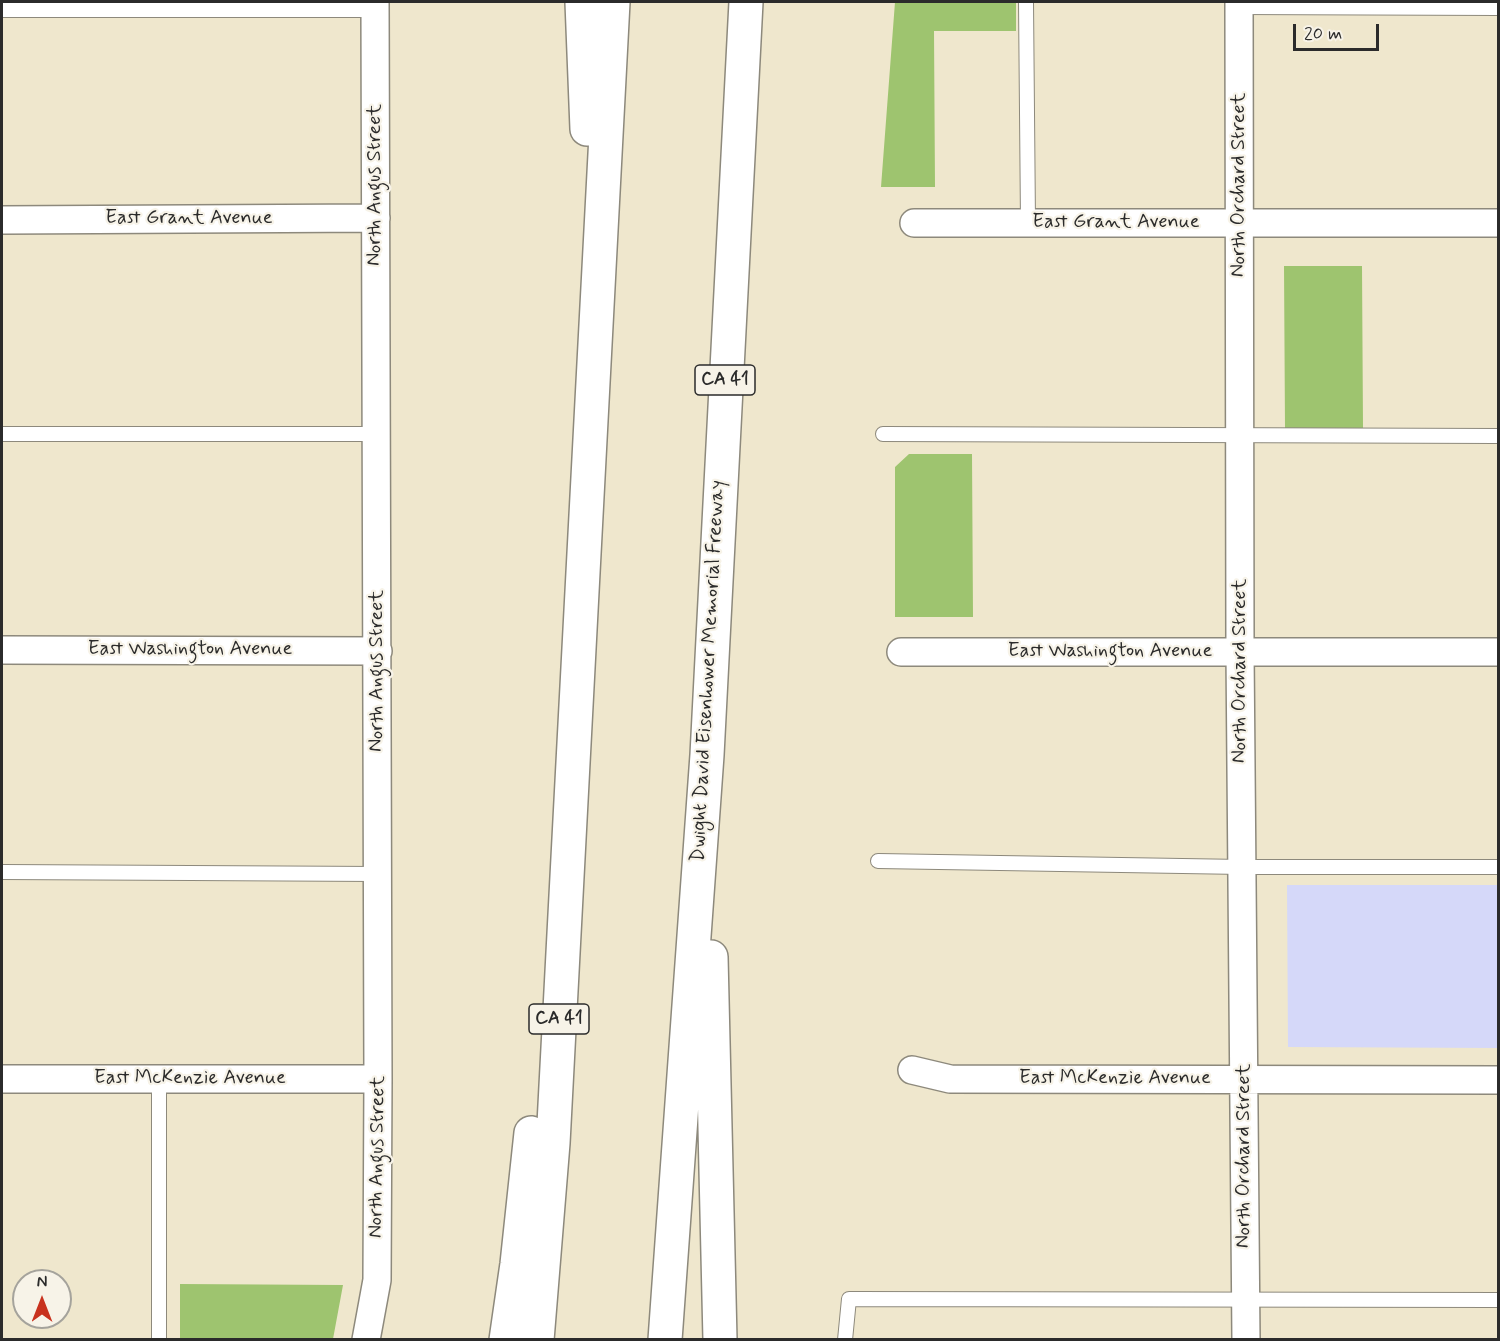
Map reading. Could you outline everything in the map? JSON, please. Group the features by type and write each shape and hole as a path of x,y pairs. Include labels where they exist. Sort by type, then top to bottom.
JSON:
{"highway":[{"path":"582,2 594,329"},
{"name":"CA 41","path":"537,1340 552,1143 613,2"},
{"name":"Dwight David Eisenhower Memorial Freeway","path":"665,1340 707,755 746,3"},
{"path":"506,1340 524,1205 575,699"},
{"path":"707,755 720,1340"}],"street":[{"name":"North Orchard Street","path":"1239,4 1240,652 1246,1340"},
{"name":"North Angus Street","path":"366,1340 377,1281 378,651 375,6"},
{"name":"East Grant Avenue","path":"2,220 376,218"},
{"name":"East Grant Avenue","path":"914,223 1498,223"},
{"name":"East Washington Avenue","path":"2,650 378,651"},
{"name":"East Washington Avenue","path":"901,652 1498,652"},
{"name":"East McKenzie Avenue","path":"912,1070 950,1079 1498,1080"},
{"name":"East McKenzie Avenue","path":"2,1079 378,1079"}],"lane":[{"path":"1026,2 1028,223"},
{"path":"1239,4 1498,8"},
{"path":"2,10 375,6"},
{"path":"2,434 377,434"},
{"path":"883,435 1498,436"},
{"path":"878,861 1243,867 1498,867"},
{"path":"2,872 378,874"},
{"path":"159,1079 159,1340"},
{"path":"845,1340 849,1299 1498,1300"}],"shaded area":[{"path":"1287,885 1498,885 1498,1048 1288,1047"}],"green space":[{"path":"895,2 1016,2 1016,31 934,31 935,187 881,187"},
{"path":"1284,266 1362,266 1363,428 1285,428"},
{"path":"909,454 972,454 973,617 895,617 895,467"},
{"path":"180,1284 343,1285 333,1339 180,1340"}]}
